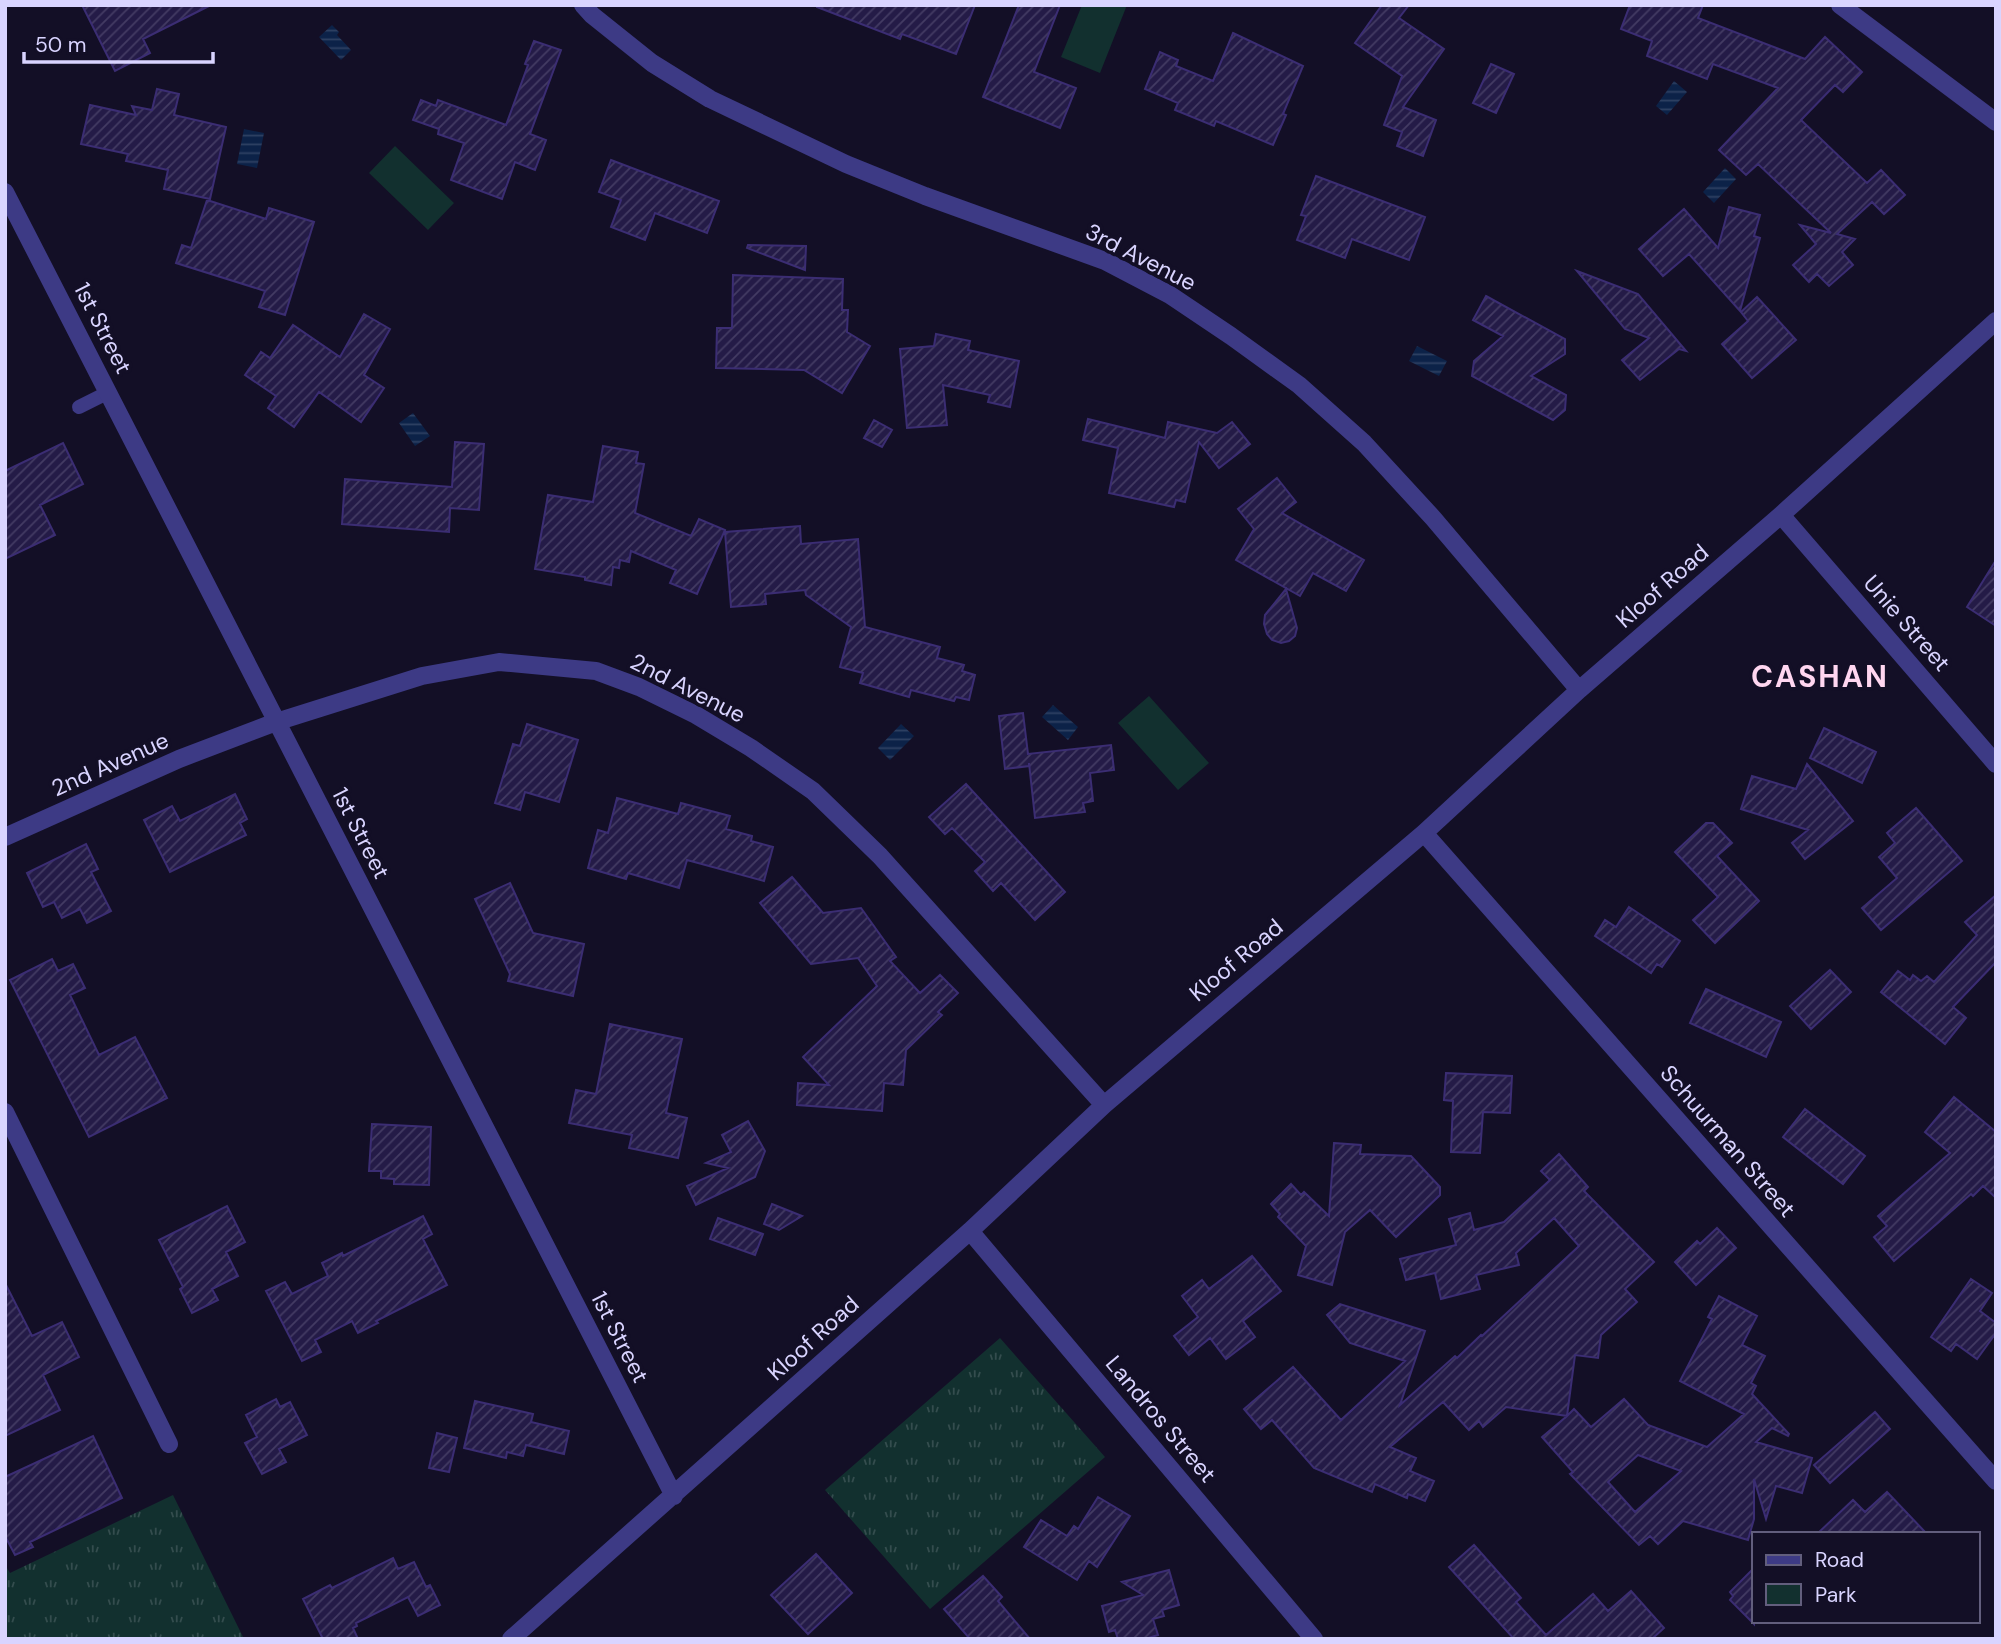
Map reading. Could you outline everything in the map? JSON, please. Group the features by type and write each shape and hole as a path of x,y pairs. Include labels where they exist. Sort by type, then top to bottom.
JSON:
{"street":[{"name":"3rd Avenue","path":"583,5 652,63 710,99 846,164 925,196 1104,261 1170,295 1231,336 1299,385 1364,443 1433,518 1579,691"},
{"path":"1840,5 1992,113"},
{"name":"1st Street","path":"5,192 674,1496"},
{"name":"Kloof Road","path":"511,1639 970,1231 1104,1105 1424,833 1579,691 1781,515 1996,321"},
{"name":"Unie Street","path":"1781,515 1996,764"},
{"name":"2nd Avenue","path":"5,837 179,759 276,723 422,676 499,662 596,671 639,687 696,715 751,748 813,791 880,856 1104,1105"},
{"name":"Schuurman Street","path":"1424,833 1996,1481"},
{"path":"5,1112 169,1444"},
{"name":"Landros Street","path":"970,1231 1314,1639"}],"lane":[{"path":"79,407 109,392"}],"green space":[{"path":"1082,5 1127,5 1100,73 1061,57"},
{"path":"395,146 454,203 428,230 369,173"},
{"path":"1149,696 1209,763 1178,790 1118,723"},
{"path":"1000,1338 1105,1457 930,1609 825,1490"},
{"path":"173,1495 244,1639 5,1639 5,1565 10,1573"}],"water":[{"path":"332,25 351,50 341,60 319,37"},
{"path":"1674,81 1687,92 1667,115 1656,106"},
{"path":"244,129 264,133 257,168 237,164"},
{"path":"1725,168 1736,179 1714,203 1703,192"},
{"path":"1417,346 1447,361 1439,376 1409,361"},
{"path":"413,413 430,436 415,446 399,423"},
{"path":"1053,705 1078,727 1068,740 1042,717"},
{"path":"901,724 914,736 890,760 878,748"}],"building":[{"path":"82,5 211,5 143,39 150,53 115,71"},
{"path":"817,5 975,5 956,54 902,34 900,39"},
{"path":"1019,5 1060,5 1034,72 1076,88 1060,128 983,97"},
{"path":"1382,5 1409,5 1399,18 1444,49 1403,107 1436,120 1423,156 1397,146 1402,132 1384,125 1402,76 1355,43"},
{"path":"1630,5 1703,5 1698,18 1805,59 1825,37 1862,72 1843,92 1835,85 1801,120 1867,183 1881,170 1905,195 1884,214 1872,202 1837,234 1855,239 1842,252 1853,265 1829,286 1817,274 1809,282 1793,265 1816,244 1800,225 1831,233 1758,164 1746,175 1719,150 1778,88 1713,64 1707,79 1647,56 1652,41 1621,29"},
{"path":"1233,33 1303,66 1273,145 1216,121 1214,126 1175,110 1178,103 1145,89 1160,52 1178,60 1176,66 1213,81"},
{"path":"534,41 561,50 530,134 546,140 535,170 515,162 502,199 451,180 464,143 438,134 439,129 413,120 421,100 436,106 438,100 506,125"},
{"path":"1491,64 1514,74 1496,113 1473,103"},
{"path":"157,89 179,94 174,115 226,127 210,199 164,189 168,170 126,161 128,154 81,144 90,105 136,115 132,106 152,110"},
{"path":"611,160 719,201 707,233 655,213 645,240 611,227 621,200 599,192"},
{"path":"1316,176 1425,217 1409,260 1352,239 1345,258 1297,240 1306,216 1301,215"},
{"path":"207,200 266,219 269,208 314,222 285,315 259,307 265,291 176,263 182,245 191,248"},
{"path":"1729,207 1760,215 1754,236 1760,238 1740,311 1689,254 1663,276 1639,249 1684,209 1718,248"},
{"path":"748,245 806,246 805,270 747,248"},
{"path":"1577,271 1638,294 1686,351 1679,349 1640,380 1622,360 1649,338 1625,329"},
{"path":"733,275 843,279 842,310 848,310 847,332 870,346 842,393 804,370 716,368 717,328 732,328"},
{"path":"1486,296 1565,339 1565,354 1531,376 1566,395 1565,410 1553,420 1472,376 1474,361 1503,336 1473,320"},
{"path":"1757,297 1796,340 1752,378 1722,344 1748,321 1741,312"},
{"path":"364,314 390,329 364,375 384,388 361,422 319,392 294,427 268,408 276,396 245,375 261,352 270,358 293,325 340,357"},
{"path":"936,334 970,341 968,350 1019,361 1010,407 988,402 990,395 943,385 947,425 907,428 900,349 934,346"},
{"path":"1088,419 1165,438 1168,422 1217,433 1232,422 1250,444 1219,468 1199,442 1185,502 1176,500 1174,507 1109,493 1118,448 1083,440"},
{"path":"874,420 892,430 882,447 864,438"},
{"path":"455,442 484,444 479,510 450,508 449,532 342,524 345,479 452,487"},
{"path":"63,443 83,484 40,505 55,535 5,559 5,471"},
{"path":"603,446 638,452 636,463 644,464 635,513 691,536 699,519 725,530 697,594 670,583 676,570 631,551 629,562 620,560 619,568 613,567 611,585 585,580 585,577 535,569 548,495 593,502"},
{"path":"1277,478 1296,502 1282,513 1364,560 1346,591 1313,573 1300,596 1236,560 1254,529 1238,509"},
{"path":"800,526 801,544 858,539 865,627 940,647 937,658 964,665 962,671 975,675 969,700 956,697 954,701 911,690 909,697 860,683 863,673 840,667 851,627 806,595 805,590 765,594 766,604 731,607 725,532"},
{"path":"1996,560 1996,626 1967,607"},
{"path":"1286,589 1297,628 1295,636 1281,643 1272,640 1264,624 1265,615"},
{"path":"1023,713 1028,754 1111,745 1114,770 1090,773 1093,801 1083,803 1085,812 1035,818 1029,763 1029,766 1005,769 999,716"},
{"path":"527,724 578,740 559,802 525,792 520,810 495,803 513,744 520,746"},
{"path":"1824,728 1876,752 1862,783 1810,758"},
{"path":"1807,764 1853,821 1805,859 1792,843 1808,830 1741,809 1752,776 1796,789"},
{"path":"966,784 1065,892 1035,920 1001,883 993,891 975,871 985,862 952,828 945,834 929,817"},
{"path":"235,794 247,819 240,823 246,835 170,872 144,820 172,806 180,821"},
{"path":"617,798 678,814 681,803 730,816 726,829 752,836 751,841 773,847 764,881 687,860 679,888 628,873 626,879 588,868 598,830 608,833"},
{"path":"1916,808 1962,861 1881,930 1862,908 1897,878 1879,857 1895,843 1887,833"},
{"path":"1706,823 1713,823 1732,843 1717,856 1759,901 1715,943 1693,920 1718,897 1675,852"},
{"path":"86,844 98,869 91,872 111,911 87,923 80,909 62,918 54,902 43,907 27,873"},
{"path":"792,877 823,913 861,908 896,957 890,961 920,993 940,975 958,993 938,1012 942,1015 906,1050 903,1085 884,1083 882,1111 797,1105 798,1083 829,1085 803,1057 877,986 858,958 811,964 760,903"},
{"path":"510,883 533,933 584,944 573,996 508,981 510,974 475,899"},
{"path":"1996,895 1996,962 1953,1007 1966,1018 1945,1044 1881,992 1898,971 1910,980 1913,975 1921,981 1927,976 1934,982 1977,935 1965,922"},
{"path":"1629,907 1680,941 1662,967 1657,964 1651,973 1595,936 1605,920 1616,927"},
{"path":"52,959 58,971 73,964 85,988 70,995 99,1055 135,1037 167,1098 89,1137 10,980"},
{"path":"1830,970 1851,992 1811,1029 1790,1006"},
{"path":"1706,989 1781,1022 1766,1057 1690,1023"},
{"path":"610,1024 682,1039 666,1113 687,1118 678,1158 629,1148 632,1135 569,1123 576,1090 596,1094"},
{"path":"1446,1073 1512,1076 1510,1113 1483,1112 1480,1153 1451,1152 1453,1101 1444,1100"},
{"path":"1954,1097 1996,1132 1996,1198 1983,1186 1894,1261 1874,1237 1887,1226 1878,1216 1950,1153 1925,1132"},
{"path":"1805,1109 1865,1156 1843,1184 1783,1137"},
{"path":"748,1121 765,1151 755,1177 696,1205 687,1186 728,1168 706,1163 731,1152 722,1135"},
{"path":"372,1124 431,1127 429,1185 394,1184 394,1179 381,1178 381,1171 369,1171"},
{"path":"1334,1143 1361,1145 1360,1154 1411,1156 1440,1187 1440,1195 1396,1237 1370,1210 1345,1232 1332,1285 1298,1275 1306,1246 1278,1217 1280,1214 1271,1204 1291,1184 1301,1195 1304,1192 1329,1216"},
{"path":"1559,1154 1588,1187 1584,1191 1654,1262 1625,1289 1637,1302 1601,1335 1598,1358 1575,1355 1567,1416 1506,1407 1483,1427 1479,1421 1469,1430 1443,1402 1390,1447 1416,1458 1410,1471 1434,1481 1425,1501 1408,1494 1407,1498 1375,1484 1372,1492 1314,1468 1272,1420 1261,1429 1244,1409 1293,1367 1341,1420 1405,1361 1350,1343 1327,1315 1340,1304 1425,1331 1400,1405 1482,1336 1579,1246 1554,1218 1516,1253 1519,1265 1476,1275 1480,1289 1441,1299 1435,1273 1406,1280 1400,1259 1456,1245 1449,1219 1470,1213 1474,1230 1504,1222 1550,1180 1541,1171"},
{"path":"772,1204 802,1216 779,1230 764,1224"},
{"path":"227,1206 245,1242 226,1252 238,1276 212,1289 218,1300 192,1313 180,1289 183,1287 159,1240"},
{"path":"423,1216 432,1234 423,1239 447,1285 358,1333 352,1321 315,1340 321,1352 302,1361 266,1291 285,1282 292,1294 328,1276 322,1263 342,1253 343,1256"},
{"path":"718,1218 763,1234 755,1255 710,1239"},
{"path":"1717,1228 1736,1248 1696,1285 1675,1262 1697,1241 1700,1244"},
{"path":"1252,1256 1281,1291 1243,1321 1255,1337 1226,1359 1210,1338 1189,1355 1174,1336 1198,1317 1182,1296 1202,1280 1209,1289"},
{"path":"1971,1279 1992,1293 1980,1311 1996,1323 1996,1333 1977,1359 1956,1344 1951,1351 1931,1337"},
{"path":"5,1283 32,1336 62,1322 79,1357 43,1375 60,1410 5,1436"},
{"path":"1719,1296 1757,1316 1742,1345 1765,1356 1751,1383 1756,1386 1752,1394 1789,1434 1788,1436 1772,1428 1756,1442 1812,1458 1802,1493 1776,1486 1766,1519 1754,1479 1754,1519 1748,1540 1683,1521 1658,1544 1650,1536 1639,1545 1570,1474 1573,1472 1542,1437 1574,1409 1591,1427 1624,1399 1648,1425 1707,1447 1744,1414 1680,1381 1712,1319 1708,1317","holes":["1638,1455 1681,1471 1635,1512 1608,1482"]},
{"path":"276,1399 280,1407 290,1402 307,1435 279,1449 286,1462 262,1474 245,1443 257,1437 246,1415"},
{"path":"475,1401 533,1414 531,1422 569,1431 564,1454 526,1445 523,1456 507,1452 506,1458 464,1448"},
{"path":"1875,1412 1890,1429 1830,1483 1814,1465"},
{"path":"437,1433 457,1438 449,1472 429,1468"},
{"path":"93,1436 122,1498 30,1542 33,1547 15,1555 5,1536 5,1477"},
{"path":"1887,1492 1925,1532 1819,1532 1853,1500 1865,1512"},
{"path":"1098,1497 1130,1516 1097,1567 1089,1561 1077,1580 1024,1547 1041,1520 1067,1536 1074,1526 1078,1529"},
{"path":"1474,1545 1521,1598 1516,1602 1546,1635 1593,1594 1608,1611 1631,1591 1664,1628 1652,1639 1514,1639 1449,1567"},
{"path":"816,1554 852,1593 808,1634 771,1595"},
{"path":"393,1558 398,1569 414,1562 426,1587 430,1585 440,1605 418,1616 408,1597 356,1623 357,1626 353,1628 358,1639 323,1639 303,1599"},
{"path":"1169,1570 1179,1605 1162,1610 1164,1616 1153,1619 1158,1635 1145,1639 1118,1639 1115,1630 1109,1632 1102,1606 1143,1595 1122,1582"},
{"path":"1752,1570 1752,1622 1730,1600 1733,1596 1730,1592"},
{"path":"983,1576 1002,1597 998,1601 1030,1639 970,1639 944,1609"}],"district":[{"name":"CASHAN","path":"1820,676"}]}
